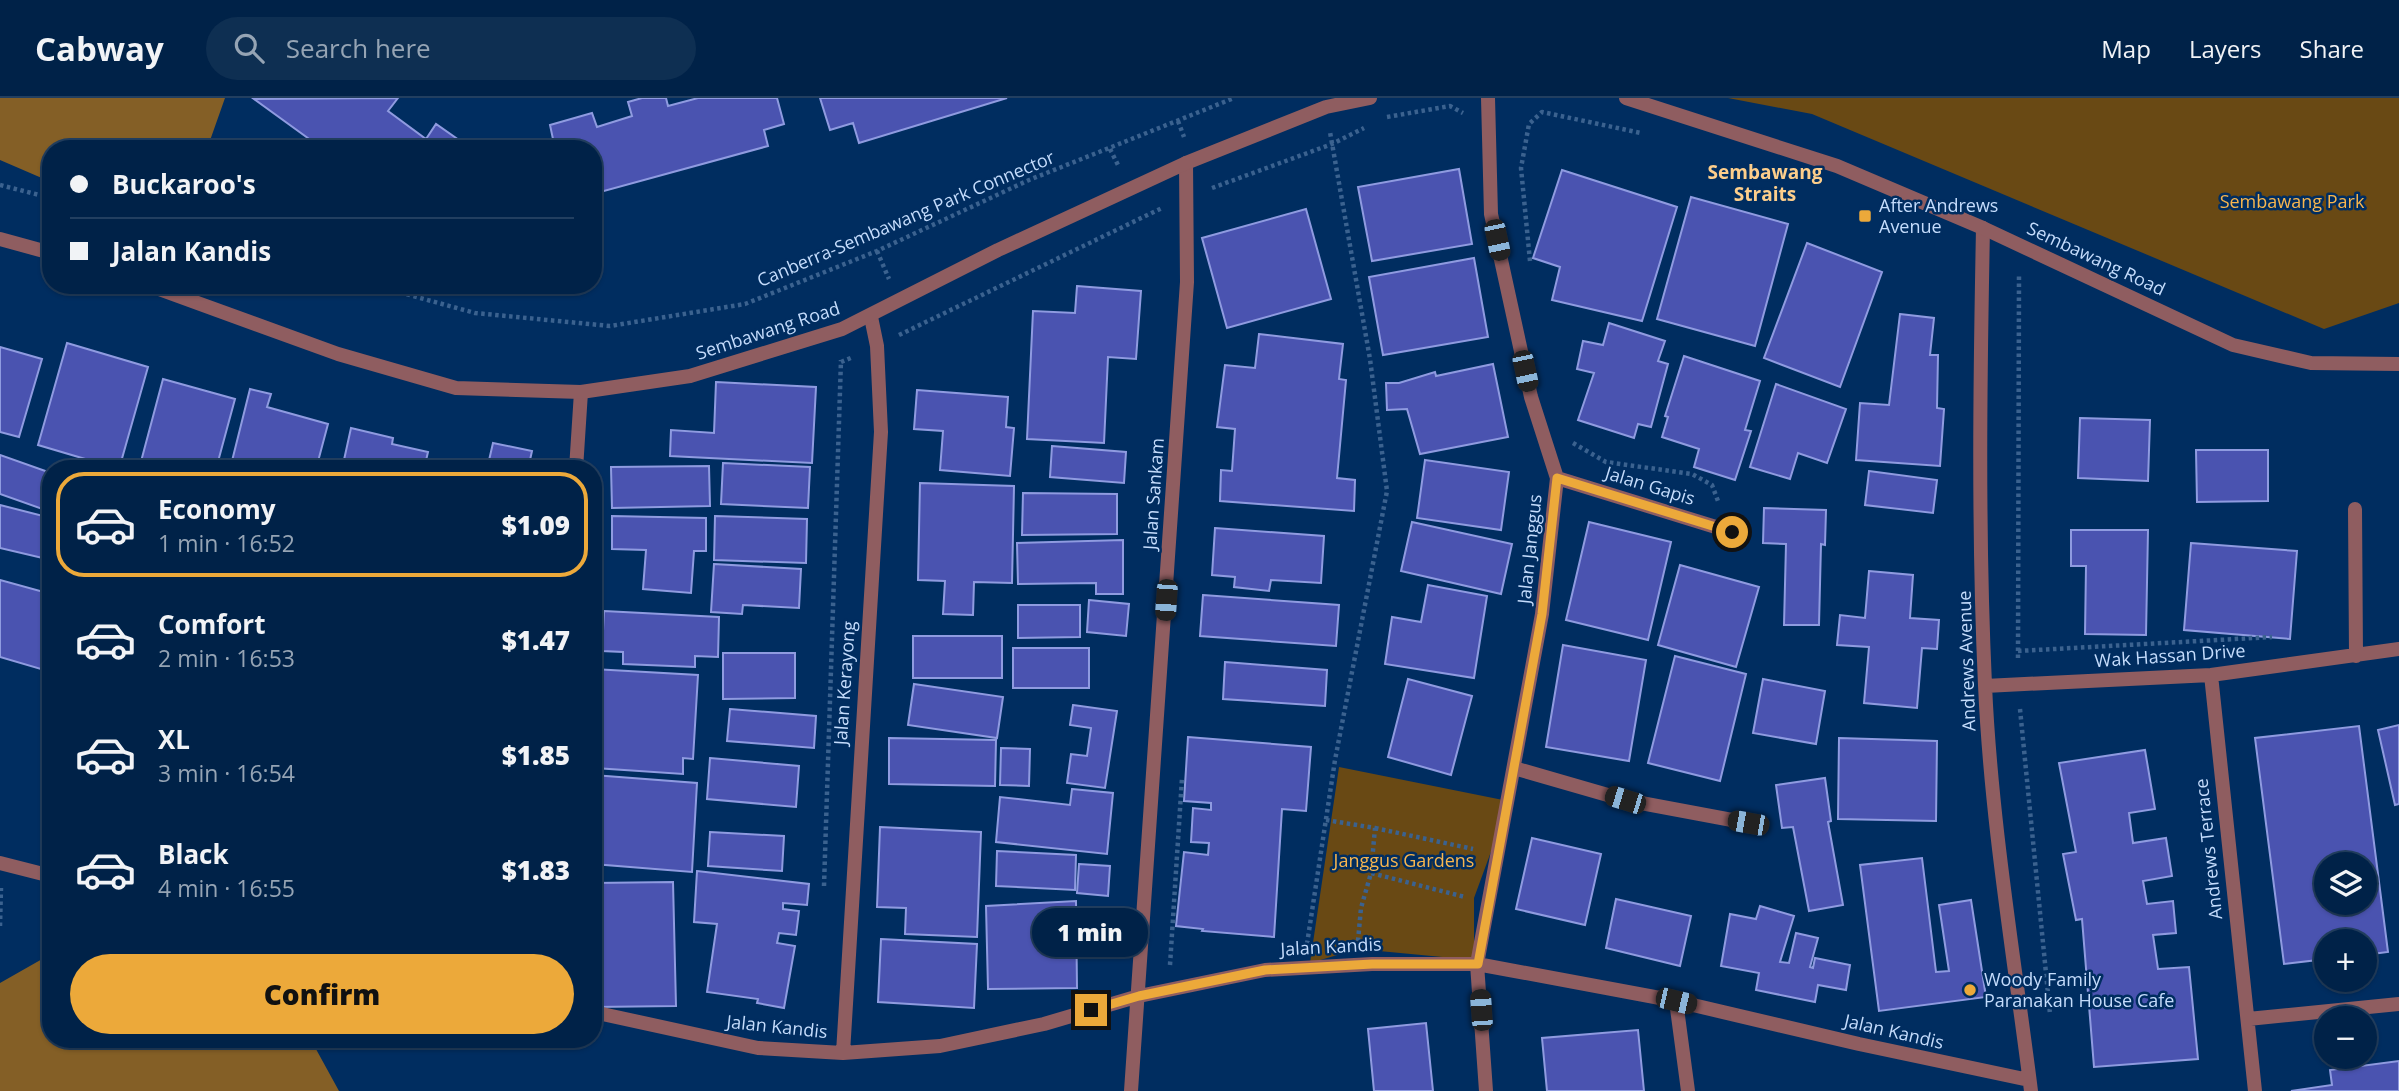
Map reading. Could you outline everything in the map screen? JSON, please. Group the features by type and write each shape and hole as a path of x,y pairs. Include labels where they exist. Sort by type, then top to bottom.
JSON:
{"street":[{"name":"Sembawang Road","path":"173,294 338,354 456,387 582,392 690,376 842,329 998,250 1186,163 1326,107 1370,98"},
{"name":"Jalan Janggus","path":"1486,1091 1478,964 1542,614 1557,478 1531,397 1491,214 1488,98"},
{"name":"Sembawang Road","path":"1626,98 1642,100 1837,166 1983,228 2233,345 2311,363 2399,364"},
{"name":"Jalan Sankam","path":"1131,1091 1186,295 1186,163"},
{"name":"Andrews Avenue","path":"1983,228 1980,382 1985,686 1995,812 2030,1085"},
{"path":"0,239 42,251"},
{"name":"Jalan Kerayong","path":"843,1053 881,432 877,346 870,317"},
{"path":"577,460 582,392"},
{"name":"Jalan Gapis","path":"1557,478 1728,530"},
{"path":"2355,509 2356,656"},
{"name":"Wak Hassan Drive","path":"1985,686 2211,675 2399,649"},
{"name":"Andrews Terrace","path":"2211,675 2255,1091"},
{"path":"1514,768 1625,800 1748,823"},
{"path":"0,863 42,874"},
{"name":"Jalan Kandis","path":"602,1014 758,1048 843,1053 940,1046 1044,1024 1139,996 1265,970 1372,964 1478,964 1676,1001 2030,1085"},
{"path":"1676,1001 1688,1091"},
{"path":"2248,1019 2399,1004"}],"path":[{"name":"Canberra-Sembawang Park Connector","path":"406,294 475,313 610,326 744,304 877,251 1029,180 1234,98"},
{"path":"1382,118 1450,106 1470,116"},
{"path":"1307,950 1326,820 1387,491 1370,359 1326,107"},
{"path":"1531,272 1521,168 1529,124 1542,112 1646,134"},
{"path":"841,362 1186,197 1332,144 1372,123"},
{"path":"0,185 42,196"},
{"path":"824,888 842,329"},
{"path":"1570,436 1573,444 1606,463 1692,474 1712,485 1728,530"},
{"path":"2018,651 2276,637"},
{"path":"1326,820 1482,852"},
{"path":"1358,949 1361,908 1371,873 1375,828"},
{"path":"1371,873 1474,898"},
{"path":"0,926 1,881"}],"green space":[{"name":"Sembawang Park","path":"1728,98 2399,98 2399,303 2324,329 1812,114"},
{"name":"Janggus Gardens","path":"1339,767 1503,800 1496,838 1474,898 1474,960 1358,949 1310,963"}],"shaded area":[{"path":"0,98 225,98 210,140 42,140 42,178 0,160"},
{"path":"42,959 42,1048 315,1048 339,1091 0,1091 0,983"}],"building":[{"path":"398,98 388,111 426,139 436,124 459,140 311,140 254,99"},
{"path":"642,98 666,98 668,106 698,98 777,98 784,124 764,130 768,146 602,192 602,140 550,140 553,139 550,125 592,113 597,127 632,116 628,102"},
{"path":"820,98 1007,98 859,143 853,123 830,130"},
{"path":"1459,169 1472,244 1372,261 1358,187"},
{"path":"1562,170 1677,207 1642,321 1552,300 1560,267 1533,258"},
{"path":"1691,197 1788,224 1755,346 1657,319"},
{"path":"1306,209 1331,299 1227,328 1202,238"},
{"path":"1807,243 1882,272 1840,387 1764,358"},
{"path":"1474,258 1488,337 1383,355 1369,277"},
{"path":"1077,286 1141,291 1136,359 1108,357 1104,443 1027,439 1033,311 1075,313"},
{"path":"1900,314 1934,318 1930,355 1938,355 1937,408 1944,409 1940,466 1856,460 1860,403 1889,405"},
{"path":"1609,323 1665,341 1658,361 1668,364 1651,427 1638,424 1634,438 1578,420 1594,373 1577,369 1583,341 1603,345"},
{"path":"1259,334 1343,344 1339,379 1346,380 1337,478 1355,480 1354,511 1220,501 1221,470 1232,471 1235,429 1217,427 1225,365 1255,368"},
{"path":"67,343 148,367 122,460 89,460 38,445"},
{"path":"0,347 42,359 19,437 0,432"},
{"path":"1684,356 1760,381 1745,430 1751,431 1735,480 1694,467 1699,449 1662,437 1668,417 1665,416"},
{"path":"1493,364 1508,437 1420,454 1407,409 1387,410 1386,383 1399,383 1435,372 1436,376"},
{"path":"163,379 235,399 218,460 141,460"},
{"path":"716,382 816,387 812,463 670,456 671,430 714,433"},
{"path":"1776,384 1846,409 1827,463 1798,453 1790,479 1750,467"},
{"path":"250,389 271,394 267,407 328,424 318,460 232,460"},
{"path":"917,390 1008,397 1006,427 1014,428 1010,476 940,470 943,431 914,429"},
{"path":"2080,418 2150,420 2148,481 2078,478"},
{"path":"351,428 393,438 392,444 428,452 426,460 344,460"},
{"path":"493,443 532,451 530,460 489,460"},
{"path":"1052,446 1126,452 1124,483 1050,477"},
{"path":"2196,450 2268,450 2268,501 2197,502"},
{"path":"0,455 42,470 42,509 0,494"},
{"path":"1425,460 1509,472 1501,530 1417,518"},
{"path":"723,463 810,467 808,508 721,504"},
{"path":"709,466 710,506 612,508 611,467"},
{"path":"1869,471 1937,480 1933,513 1865,505"},
{"path":"920,483 1014,486 1012,583 974,582 973,615 943,614 945,581 918,580"},
{"path":"1023,493 1117,494 1117,534 1022,535"},
{"path":"0,505 42,516 42,558 0,548"},
{"path":"1764,508 1826,510 1825,545 1821,544 1819,625 1784,625 1786,544 1763,543"},
{"path":"612,516 706,518 706,551 694,551 691,593 643,589 646,550 612,549"},
{"path":"715,516 807,519 806,563 714,560"},
{"path":"1412,522 1512,544 1501,594 1401,571"},
{"path":"1589,522 1671,542 1648,640 1566,620"},
{"path":"1215,528 1324,536 1321,583 1271,580 1269,591 1234,587 1235,577 1212,575"},
{"path":"2071,530 2148,530 2146,635 2085,634 2086,566 2071,566"},
{"path":"1123,540 1123,594 1096,594 1096,583 1018,584 1017,543"},
{"path":"2191,543 2297,551 2290,639 2184,630"},
{"path":"714,564 801,569 799,608 743,605 742,614 711,612"},
{"path":"1680,565 1759,587 1736,667 1658,645"},
{"path":"1869,571 1913,575 1910,618 1939,620 1937,649 1922,648 1917,708 1864,703 1869,647 1837,645 1840,615 1865,618"},
{"path":"0,580 42,592 42,669 0,657"},
{"path":"1428,585 1487,596 1474,678 1385,664 1392,617 1421,622"},
{"path":"1203,595 1339,605 1336,646 1200,636"},
{"path":"1089,600 1129,604 1126,636 1087,632"},
{"path":"1018,605 1080,605 1080,637 1018,638"},
{"path":"604,611 719,617 718,657 695,656 695,667 623,664 623,652 602,651"},
{"path":"913,636 1002,636 1002,678 913,678"},
{"path":"1563,645 1646,660 1629,761 1546,747"},
{"path":"1013,648 1089,648 1089,688 1013,688"},
{"path":"723,653 795,653 795,698 723,699"},
{"path":"1675,656 1746,674 1720,781 1648,763"},
{"path":"1225,662 1327,670 1325,706 1223,699"},
{"path":"602,670 698,675 693,759 683,758 683,774 602,768"},
{"path":"1408,679 1472,696 1451,775 1388,757"},
{"path":"1763,679 1825,691 1816,744 1753,733"},
{"path":"914,684 1003,697 997,738 908,725"},
{"path":"1073,705 1117,711 1105,788 1067,783 1071,754 1087,756 1091,728 1070,725"},
{"path":"730,709 816,716 814,748 727,741"},
{"path":"2399,725 2399,804 2395,805 2378,730"},
{"path":"2359,726 2375,852 2314,852 2314,915 2377,915 2377,866 2388,952 2377,953 2377,929 2314,929 2314,960 2284,964 2255,738"},
{"path":"1188,737 1311,747 1306,811 1282,809 1274,937 1176,926 1184,852 1208,855 1209,843 1191,842 1193,808 1211,810 1211,803 1184,801"},
{"path":"889,738 996,740 995,786 889,784"},
{"path":"1839,738 1937,741 1936,821 1838,819"},
{"path":"1001,748 1030,749 1029,786 1000,785"},
{"path":"2145,750 2155,809 2129,813 2133,843 2166,838 2172,876 2143,881 2147,904 2173,901 2176,933 2153,935 2158,969 2189,967 2198,1059 2094,1067 2082,919 2076,920 2063,854 2076,852 2059,763"},
{"path":"710,758 799,766 796,807 707,799"},
{"path":"602,776 697,783 692,872 602,865"},
{"path":"1825,778 1831,821 1828,822 1843,905 1809,911 1793,827 1782,828 1776,785"},
{"path":"1072,789 1113,793 1107,854 996,842 1000,797 1070,805"},
{"path":"880,827 981,832 977,937 905,934 906,908 877,907"},
{"path":"710,832 784,836 782,871 708,866"},
{"path":"1532,838 1601,854 1585,925 1516,909"},
{"path":"997,851 1076,855 1075,890 996,886"},
{"path":"1922,858 1936,972 1949,971 1939,905 1971,900 1986,997 1879,1011 1860,865"},
{"path":"1079,864 1110,866 1108,896 1077,893"},
{"path":"697,871 809,884 807,905 783,903 783,909 799,911 796,935 779,933 777,943 795,946 784,1008 757,1003 758,999 707,992 717,924 694,922"},
{"path":"673,882 676,1006 602,1007 602,883"},
{"path":"1616,899 1691,916 1680,966 1606,948"},
{"path":"1076,901 1077,988 988,989 986,906"},
{"path":"1760,906 1794,916 1780,962 1789,963 1796,933 1818,938 1810,967 1813,968 1815,958 1850,965 1846,990 1818,985 1815,1002 1756,990 1759,973 1721,966 1730,914 1756,919"},
{"path":"881,939 977,944 974,1008 878,1002"},
{"path":"1426,1023 1433,1091 1374,1091 1368,1029"},
{"path":"1638,1030 1644,1091 1547,1091 1542,1038"},
{"path":"2399,1061 2399,1091 2291,1091 2332,1085 2330,1070 2377,1069 2377,1064"}],"place":[{"name":"After Andrews Avenue","path":"1865,216"},
{"name":"Woody Family Paranakan House Cafe","path":"1970,990"}],"district":[{"name":"Sembawang Straits","path":"1765,183"}],"route":[{"path":"1091,1010 1139,996 1265,970 1372,964 1478,964 1542,614 1557,478 1732,532"}]}
